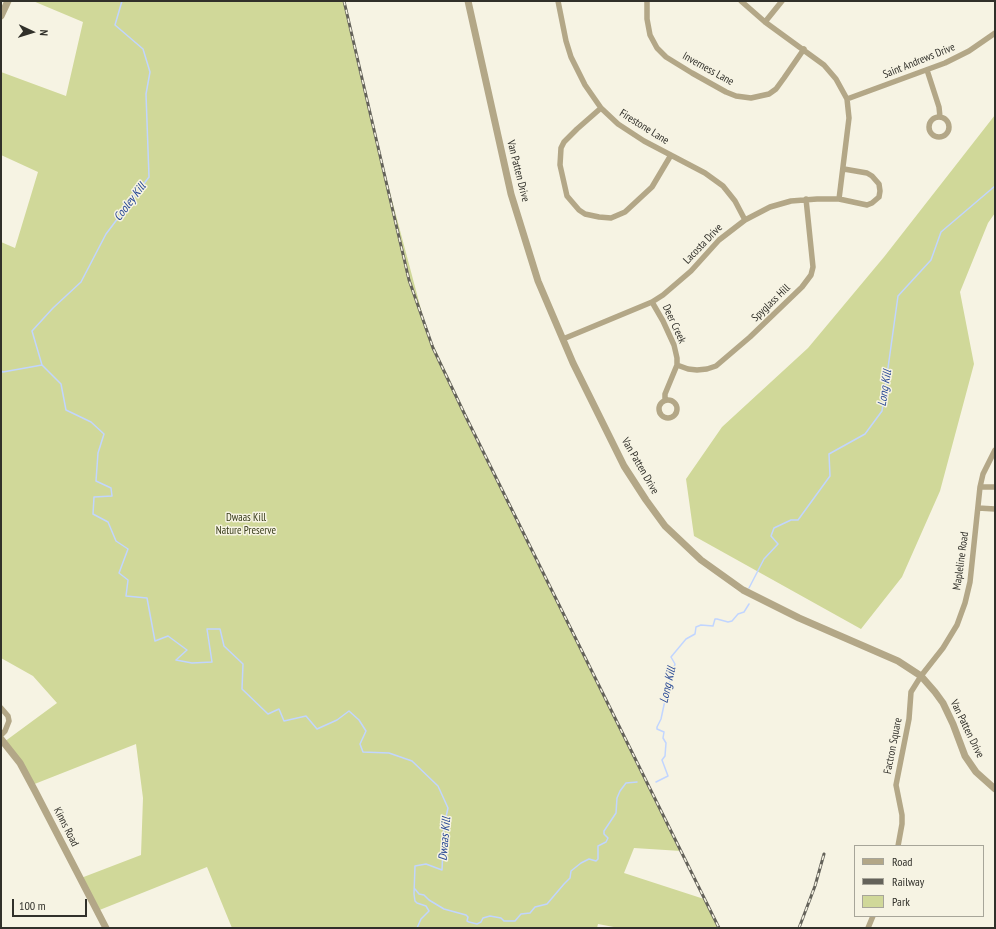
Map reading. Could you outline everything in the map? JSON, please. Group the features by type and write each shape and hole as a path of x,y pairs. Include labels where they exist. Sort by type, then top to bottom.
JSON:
{"street":[{"path":"1,16 8,1"},
{"name":"Van Patten Drive","path":"468,1 511,194 538,281 573,363 624,466 649,505 676,537 701,560 744,590 799,618 894,659 920,676 943,703 965,756 976,772 995,789"},
{"name":"Firestone Lane","path":"558,1 566,41 571,57 584,85 601,108 618,124 644,141 705,173 723,186 735,201 745,220"},
{"name":"Inverness Lane","path":"647,1 647,19 650,35 657,48 666,57 692,73 736,96 750,98 769,94 776,89 804,49"},
{"path":"741,1 765,22 815,58 830,72 847,99 849,118 839,200"},
{"path":"765,22 782,1"},
{"name":"Saint Andrews Drive","path":"847,99 927,70 968,51 995,33"},
{"path":"927,70 939,107 940,117"},
{"path":"601,108 564,142 561,148 560,165 567,196 579,210 585,214 611,218 625,212 652,187 671,155"},
{"name":"Lacosta Drive","path":"563,339 652,302 663,295 691,271 718,240 745,220 770,207 806,199 839,200 867,205 879,197 879,184 872,176 867,173 844,168"},
{"name":"Spyglass Hill","path":"677,365 688,369 697,370 716,366 750,337 802,287 811,275 813,267 806,199"},
{"name":"Deer Creek","path":"652,302 674,345 677,365"},
{"path":"665,400 665,394 677,365"},
{"name":"Mapleline Road","path":"920,676 943,648 957,625 965,603 970,582 980,487 983,474 995,450"},
{"path":"980,487 995,487"},
{"path":"978,508 995,509"},
{"name":"Factron Square","path":"898,845 902,815 896,785 897,775 909,719 911,692 920,676"},
{"path":"1,708 8,716 9,721 5,732 1,736"},
{"name":"Kinns Road","path":"1,739 20,763 106,928"},
{"path":"868,928 873,917"}],"green space":[{"name":"Dwaas Kill Nature Preserve","path":"33,1 344,1 376,140 427,332 474,432 681,851 634,848 624,873 704,899 718,928 619,928 598,924 597,928 232,928 207,867 97,911 81,878 141,855 143,798 136,744 32,785 4,742 57,703 33,676 1,658 1,242 15,248 38,172 1,155 1,72 66,96 83,22"},
{"path":"995,115 995,213 988,223 960,292 974,364 940,491 902,577 861,629 694,536 686,479 722,427 808,348 884,257"}],"waterway":[{"name":"Dwaas Kill","path":"122,1 115,25 143,49 150,72 146,94 149,177 106,234 81,282 53,308 32,331 42,365 61,384 66,410 91,422 104,434 98,453 96,481 111,488 112,496 94,497 93,514 108,522 116,541 128,549 119,573 128,580 126,596 147,598 155,641 168,636 187,650 176,660 192,663 212,662 207,629 220,629 224,646 243,664 242,689 268,714 279,709 284,721 306,716 317,729 337,720 349,711 359,720 366,731 360,744 363,752 389,753 412,761 438,786 448,808 444,826 442,870 426,864 415,866 415,901 426,906 429,911 421,919 417,928"},
{"name":"Long Kill","path":"749,588 764,559 778,544 771,536 774,528 791,520 798,520 830,476 829,454 865,434 882,411 898,296 931,260 941,232 995,186"},
{"name":"Dwaas Kill","path":"1,371 3,372 42,365"},
{"name":"Long Kill","path":"656,782 668,776 662,760 665,756 666,743 663,738 664,732 657,729 657,727 661,719 675,664 671,657 686,639 695,634 696,627 701,625 713,626 715,619 728,622 732,621 738,614 744,612 749,604"},
{"name":"Long Kill","path":"415,889 419,894 424,895 429,900 444,909 466,915 468,917 467,921 469,922 477,924 481,922 483,918 490,916 501,918 504,921 515,921 521,914 530,913 535,907 547,904 570,878 571,871 581,863 589,859 596,861 598,859 598,846 606,842 608,838 604,834 604,831 616,813 617,798 620,791 626,783 637,782"}],"railway":[{"path":"344,1 409,280 433,348 719,928"},
{"path":"799,928 815,886 824,854"}],"water label":[{"name":"Cooley Kill","path":"130,202"}]}
